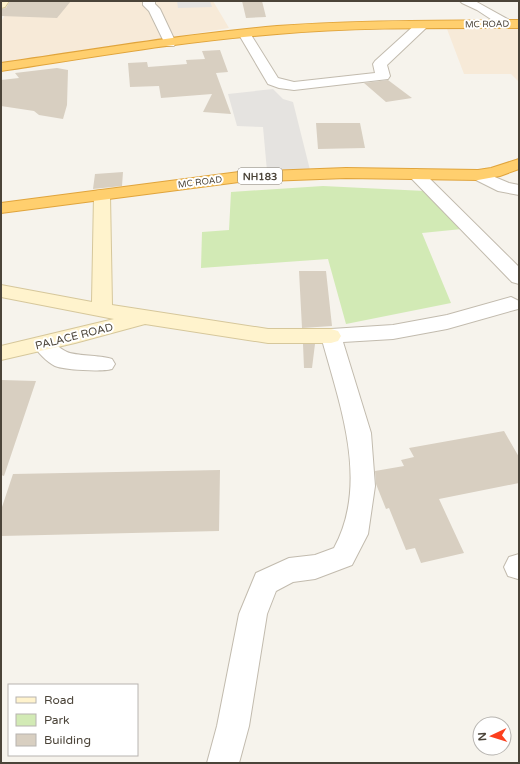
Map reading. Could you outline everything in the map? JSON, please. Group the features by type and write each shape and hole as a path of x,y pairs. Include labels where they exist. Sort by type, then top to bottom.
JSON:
{"highway":[{"name":"MC ROAD","path":"1,67 244,32 343,26 513,24"},
{"name":"MC ROAD","path":"1,208 239,177 346,173 478,175 494,173 519,164"}],"main road":[{"path":"1,5 3,1"},
{"path":"102,195 102,310"},
{"path":"1,290 102,310 268,336 331,336"},
{"name":"PALACE ROAD","path":"1,353 43,344 147,316"}],"street":[{"path":"149,1 149,5 154,9 170,42"},
{"path":"466,1 513,24"},
{"path":"244,32 273,81 279,84 294,86 383,76 380,64 422,25"},
{"path":"416,174 519,278"},
{"path":"478,175 504,187 519,190"},
{"path":"223,763 234,726 253,614 266,582 289,570 315,567 343,557 355,534 363,486 359,433 331,336 393,332 447,322 511,304"},
{"path":"43,344 62,360 104,364"}],"shaded area":[{"path":"13,1 213,1 229,28 1,65 1,22"},
{"path":"177,1 210,1 212,7 178,8"},
{"path":"519,28 519,82 511,74 464,74 447,29"},
{"path":"273,89 283,99 293,102 310,170 267,171 263,127 237,126 228,94"}],"green space":[{"path":"323,186 425,191 462,229 422,233 451,303 346,324 328,259 201,268 202,232 229,230 231,192"}],"building":[{"path":"10,1 71,1 57,18 1,16 1,9 6,8"},
{"path":"242,1 262,1 266,17 246,18"},
{"path":"220,50 228,72 216,73 231,114 203,112 212,94 161,98 159,86 130,87 128,63 147,62 148,67 187,64 186,60 205,59 202,51"},
{"path":"57,68 68,70 67,105 63,119 39,115 34,111 1,106 1,80 19,78 15,73"},
{"path":"388,80 412,98 386,102 364,83"},
{"path":"316,123 360,123 365,148 318,149"},
{"path":"123,172 122,186 93,189 95,174"},
{"path":"299,271 326,271 332,326 302,328"},
{"path":"303,344 315,344 312,368 304,368"},
{"path":"1,380 36,381 4,476 1,475"},
{"path":"504,431 519,457 519,483 439,499 464,553 421,563 415,548 406,550 389,508 386,509 376,484 375,471 404,466 401,460 414,457 409,448"},
{"path":"220,470 219,531 1,536 1,510 13,474"}]}
